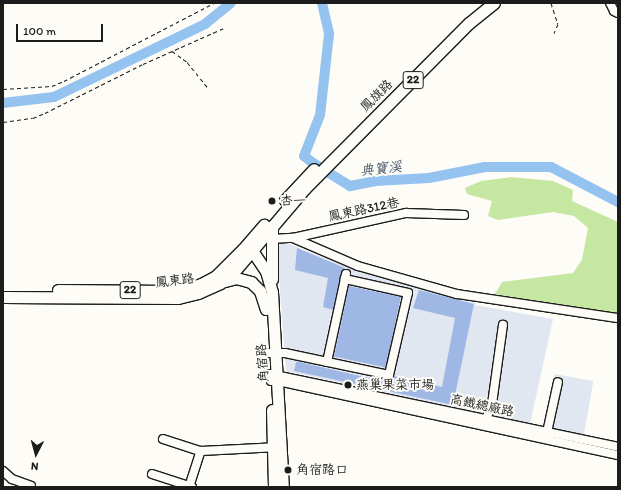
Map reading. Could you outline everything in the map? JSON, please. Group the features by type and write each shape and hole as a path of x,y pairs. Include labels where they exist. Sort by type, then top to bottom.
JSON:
{"main road":[{"name":"鳳旗路","path":"302,186 331,158 463,19 482,3"},
{"name":"鳳旗路","path":"343,145 469,23 494,3"},
{"name":"鳳東路","path":"3,289 169,291 184,289 201,284 216,276 247,250 272,226 302,186"},
{"name":"鳳東路","path":"3,297 178,298 198,293 220,283 232,274 247,250 302,186"},
{"path":"272,226 272,292"},
{"name":"角宿路","path":"247,250 266,271 272,292 272,353"},
{"name":"角宿路","path":"247,250 263,282 272,353 277,447 282,487"},
{"path":"220,283 230,279 248,280 260,291 266,309"},
{"name":"角宿路","path":"274,487 277,447"}],"street":[{"path":"610,3 614,11 618,13"},
{"name":"鳳東路312巷","path":"271,240 293,238 406,213 464,215"},
{"path":"293,238 358,266 457,294 618,318"},
{"path":"272,353 285,353 327,362 388,375 408,293 346,276 327,362"},
{"path":"485,423 492,404 503,325"},
{"name":"高鐵總廠路","path":"274,378 546,436 618,455"},
{"path":"546,436 558,382"},
{"name":"高鐵總廠路","path":"546,436 618,447"},
{"path":"163,439 201,451 277,447"},
{"path":"152,474 190,487 201,451"},
{"path":"3,471 12,479 31,486"}],"path":[{"path":"3,90 52,86 64,82 214,3"},
{"path":"551,3 558,24 554,33"},
{"path":"3,122 33,118 45,114 172,51 226,27"},
{"path":"172,51 187,62 208,88"}],"shaded area":[{"path":"281,243 290,244 350,268 446,296 476,302 475,305 553,319 530,424 286,371 277,250"},
{"path":"554,374 593,381 584,435 544,428"}],"green space":[{"path":"511,177 553,181 573,190 572,201 618,222 618,315 495,294 502,282 573,273 582,260 588,228 574,216 553,212 498,220 488,216 492,201 467,194 465,188 481,181"}],"building":[{"path":"297,248 345,268 341,273 333,310 323,307 328,278 295,270"},
{"path":"349,286 401,297 386,367 334,356"},
{"path":"419,290 474,304 453,405 294,371 296,362 299,362 391,383 394,376 442,387 455,318 413,308"}],"waterway":[{"name":"典寶溪","path":"3,103 54,97 205,24 231,3"},
{"name":"典寶溪","path":"322,3 329,34 320,115 304,156 313,163 350,186 375,181 429,178 485,167 551,167 618,202"}],"place":[{"name":"杏一","path":"272,201"},
{"name":"燕巢果菜市場","path":"348,385"},
{"name":"角宿路口","path":"288,470"}]}
